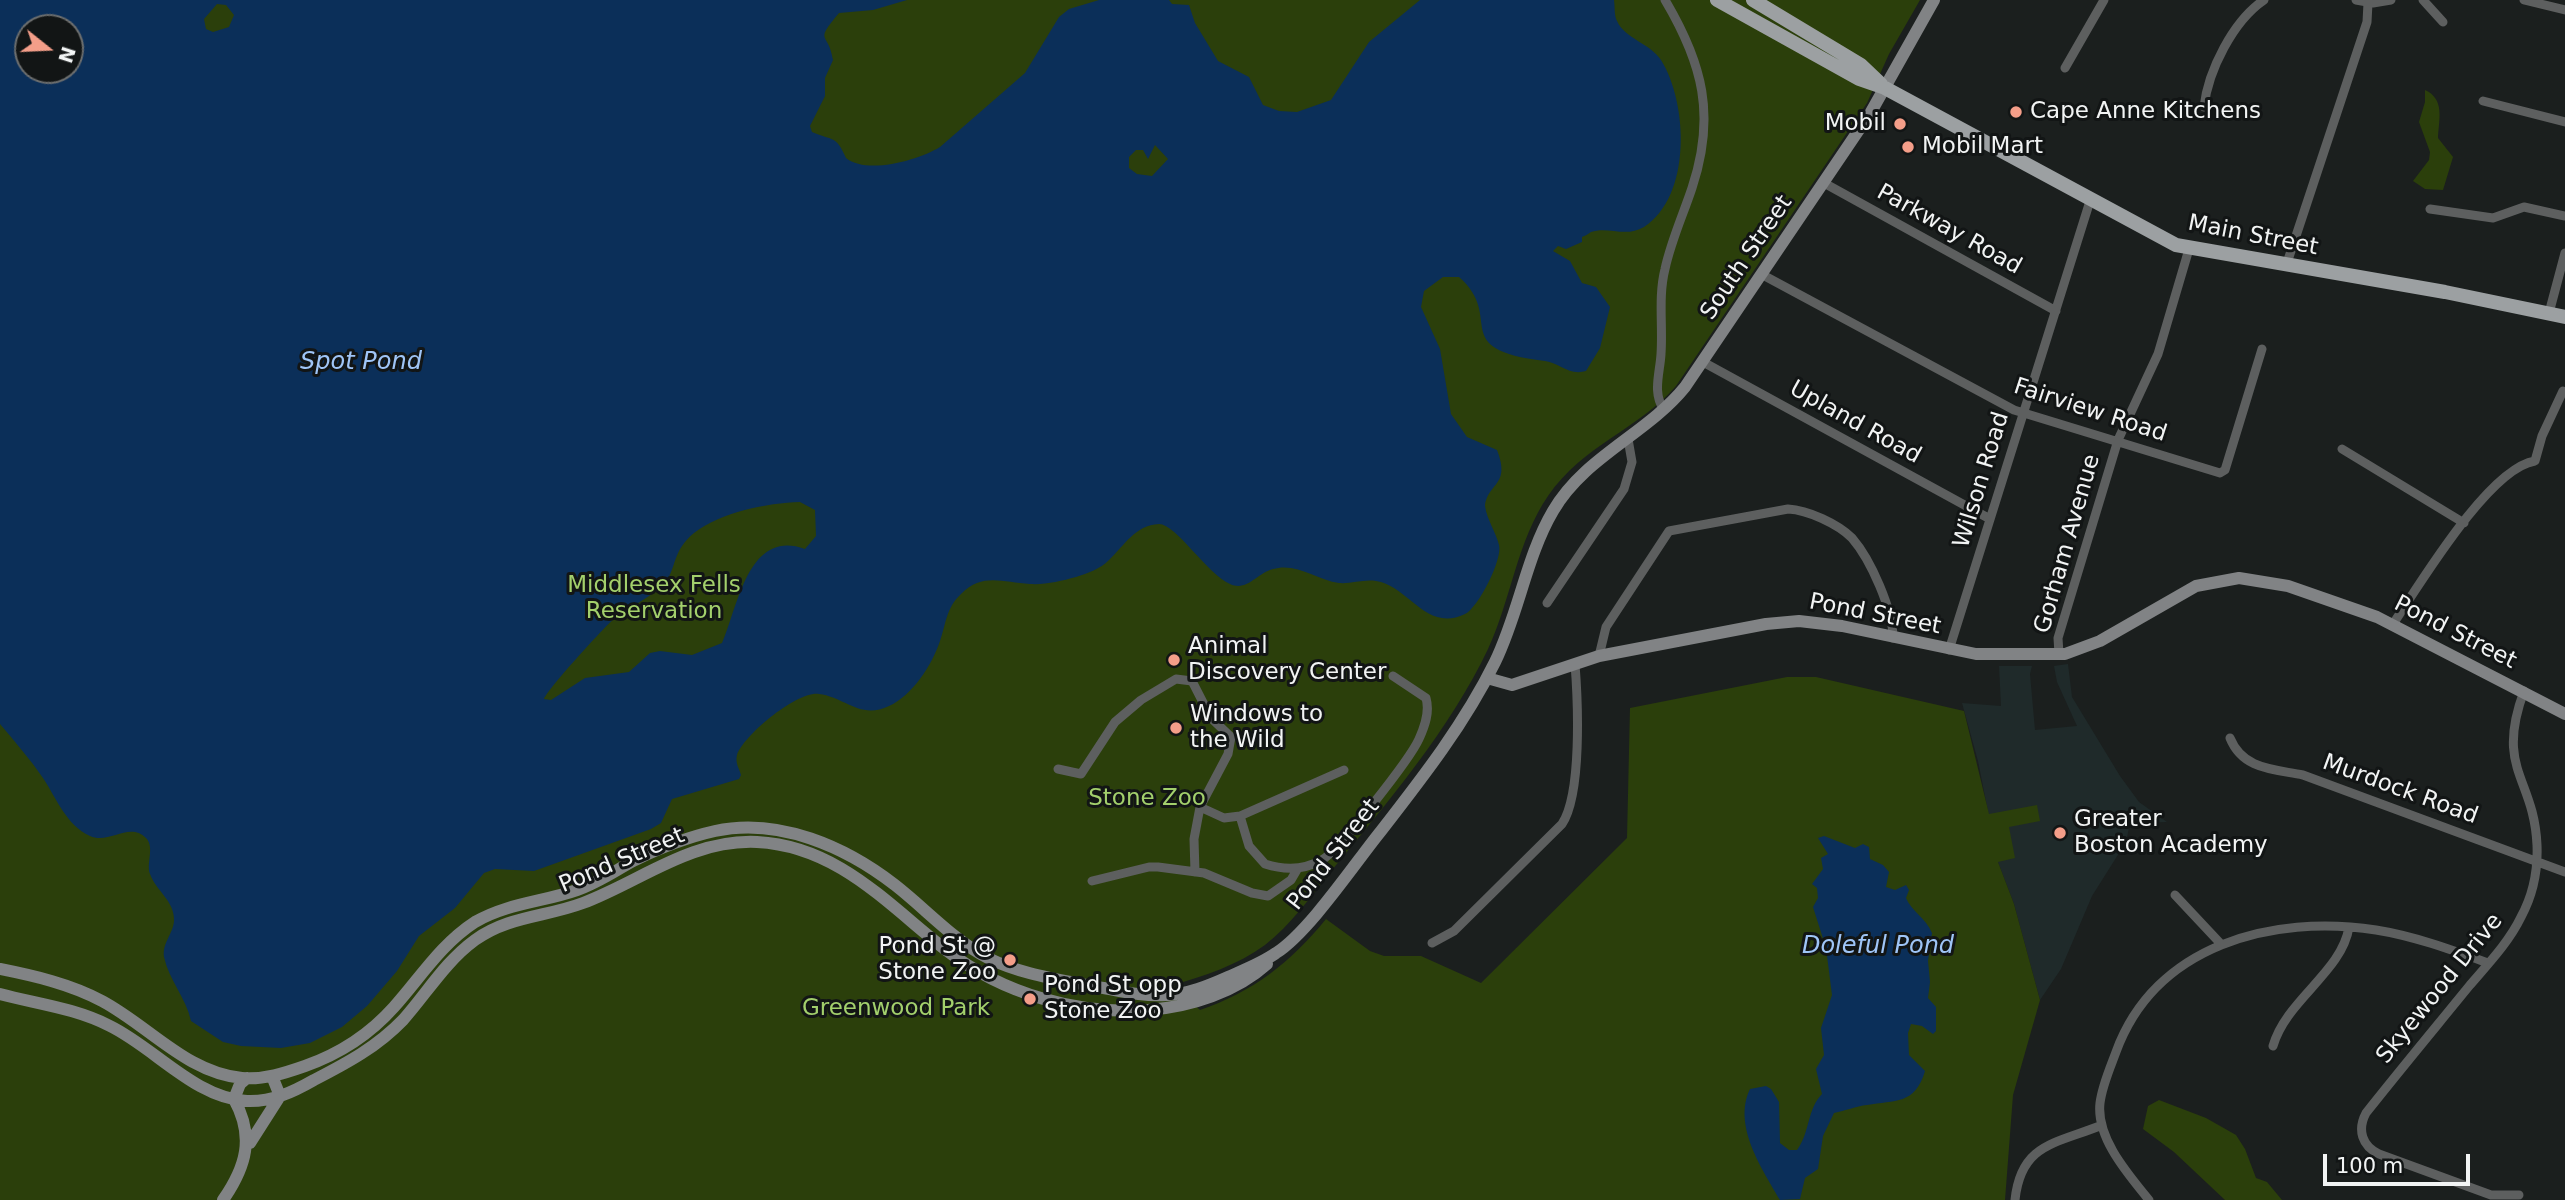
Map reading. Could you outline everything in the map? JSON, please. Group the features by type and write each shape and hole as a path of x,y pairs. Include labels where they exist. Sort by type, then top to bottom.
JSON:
{"main road":[{"path":"1717,0 1859,79 1885,88"},
{"path":"1753,0 1861,65 1885,88"},
{"name":"South Street","path":"1487,678 1507,634 1538,542 1553,510 1581,475 1664,410 1703,362 1885,88 1934,0"},
{"name":"Main Street","path":"1885,88 2155,236 2189,248 2445,292 2565,317"},
{"name":"Pond Street","path":"280,1096 350,1062 380,1041 404,1018 449,964 488,932 517,919 584,903 664,863 723,845 773,844 846,871 888,899 937,942 976,970 1013,989 1059,1002 1128,1010 1169,1008 1212,995 1244,981 1304,927 1399,808 1487,678 1512,685 1599,656 1786,621 1825,623 1949,650 1995,656 2059,654 2095,643 2196,586 2231,578 2288,586 2393,624 2565,714"},
{"name":"Pond Street","path":"0,969 46,979 90,995 123,1013 196,1064 224,1074 247,1078 272,1076 315,1062 358,1039 393,1008 440,952 482,918 516,904 575,891 648,854 696,836 731,828 755,827 789,832 846,855 896,886 961,942 996,961 1031,973 1132,993 1166,995 1203,987 1277,953"},
{"path":"0,994 57,1006 95,1019 133,1038 204,1088 234,1100 258,1101 280,1096"},
{"path":"272,1076 280,1096"},
{"path":"223,1200 241,1172 247,1150 247,1128 234,1100 240,1084 247,1078"},
{"path":"247,1150 280,1096"}],"street":[{"path":"1664,410 1657,394 1661,344 1661,288 1671,247 1698,169 1705,115 1695,62 1665,0"},
{"path":"2065,68 2104,0"},
{"path":"2204,107 2208,82 2232,38 2245,16 2264,0"},
{"path":"2356,0 2368,3 2391,0"},
{"path":"2423,0 2443,22"},
{"path":"2524,0 2565,10"},
{"path":"2286,266 2366,24 2368,3"},
{"path":"2483,101 2565,122"},
{"name":"Parkway Road","path":"1824,183 2056,311"},
{"name":"Wilson Road","path":"1949,650 2090,201"},
{"path":"2430,209 2493,218 2524,206 2565,216"},
{"name":"Gorham Avenue","path":"2059,654 2058,638 2117,442 2158,354 2189,248"},
{"path":"2549,313 2565,253"},
{"name":"Fairview Road","path":"1761,274 2023,413 2222,472 2262,349"},
{"name":"Upland Road","path":"1703,362 1990,519"},
{"path":"2393,624 2464,523 2506,475 2520,464 2535,461 2542,436 2563,391"},
{"path":"1548,603 1624,489 1632,462 1628,439"},
{"path":"2342,449 2464,523"},
{"path":"1599,656 1606,626 1667,532 1788,509 1807,513 1852,539 1889,606 1893,638"},
{"path":"1432,943 1454,931 1568,815 1574,793 1575,664"},
{"path":"1240,816 1249,846 1262,862 1298,868 1322,860 1337,847 1420,738 1427,714 1426,698 1393,676"},
{"path":"1058,769 1081,774 1105,733 1129,709 1176,679 1192,681 1210,718 1231,737 1228,754 1200,807 1194,839 1195,872"},
{"name":"Skyewood Drive","path":"2519,1195 2491,1195 2379,1154 2369,1147 2361,1132 2365,1113 2488,963 2522,916 2537,861 2534,821 2512,751 2513,725 2524,691"},
{"name":"Murdock Road","path":"2231,738 2239,754 2258,766 2303,775 2565,872"},
{"path":"1200,807 1224,818 1240,816 1344,770"},
{"path":"1092,881 1149,867 1195,872 1268,896 1291,880 1298,868"},
{"path":"2175,895 2220,943"},
{"path":"2273,1046 2282,1021 2340,952 2349,927"},
{"path":"2149,1200 2120,1162 2102,1125 2100,1108 2103,1090 2124,1034 2137,1010 2172,973 2220,943 2285,929 2349,927 2397,934 2488,963"},
{"path":"2015,1200 2021,1171 2032,1155 2102,1125"}],"shaded area":[{"name":"Greater Boston Academy","path":"2068,664 2072,697 2120,776 2139,802 2167,822 2130,823 2126,842 2092,896 2061,969 2040,1000 2014,904 1998,862 1978,761 1962,703 2001,706 1999,666 2032,666 2030,674 2035,730 2077,726 2057,682 2054,666"}],"green space":[{"name":"Middlesex Fells Reservation","path":"0,0 1920,0 1889,54 1867,103 1676,386 1645,414 1578,463 1548,496 1537,513 1521,551 1488,649 1473,679 1417,764 1300,910 1274,937 1255,952 1232,964 1173,985 1200,1010 1219,1003 1270,974 1299,949 1326,919 1370,951 1384,956 1421,956 1481,983 1627,838 1630,708 1787,677 1816,677 1964,711 1989,814 2037,805 2040,821 2009,827 2015,858 1998,862 2014,904 2040,1000 2013,1095 2005,1200 0,1200"},
{"path":"2425,90 2436,99 2440,117 2438,138 2453,157 2443,190 2425,189 2413,181 2429,160 2430,152 2419,122 2425,102"},
{"path":"2159,1100 2206,1118 2236,1135 2245,1149 2256,1178 2267,1182 2282,1200 2225,1200 2174,1152 2143,1129 2148,1106"}],"water":[{"name":"Spot Pond","path":"0,0 907,0 873,10 839,13 825,34 833,60 825,78 825,96 810,126 812,132 836,142 846,158 867,165 907,161 940,147 1025,73 1059,17 1069,9 1099,0 1169,0 1172,4 1189,5 1195,23 1218,61 1249,77 1263,105 1279,111 1297,112 1331,100 1369,42 1420,0 1614,0 1615,16 1621,27 1656,54 1670,78 1680,124 1681,148 1678,172 1671,194 1660,213 1637,230 1591,232 1582,237 1582,242 1566,249 1558,246 1553,251 1570,261 1582,283 1596,287 1610,307 1600,348 1586,371 1570,371 1550,362 1515,356 1496,349 1487,340 1472,292 1459,277 1443,277 1424,291 1421,307 1440,349 1451,414 1467,437 1497,450 1501,462 1500,477 1485,506 1499,545 1497,561 1483,593 1465,614 1439,618 1388,585 1376,581 1339,583 1282,567 1267,571 1247,584 1236,586 1221,579 1174,532 1159,524 1143,528 1105,563 1076,577 1041,584 994,580 977,583 961,594 952,605 932,660 906,695 879,710 861,709 819,694 798,699 760,726 742,747 737,755 741,775 739,779 672,799 661,823 651,829 534,871 495,869 484,873 455,908 419,936 397,971 367,1006 342,1027 310,1043 281,1048 241,1046 223,1042 191,1021 164,957 174,914 150,874 149,842 139,833 133,832 97,838 82,831 68,818 0,724","holes":["217,4 226,5 234,15 229,27 213,32 206,29 204,19","1155,145 1168,159 1152,176 1137,174 1129,168 1129,157 1136,150 1143,150 1148,159","800,502 815,510 816,536 805,549 786,546 770,550 758,560 740,592 722,643 692,655 660,651 650,653 629,672 585,678 551,700 544,699 608,624 665,583 682,546 694,533 731,514"]},
{"name":"Doleful Pond","path":"1824,836 1855,848 1863,844 1869,847 1870,859 1883,865 1889,872 1886,887 1895,890 1906,885 1909,890 1906,898 1908,903 1932,933 1928,961 1928,998 1936,1007 1936,1031 1933,1034 1922,1026 1911,1024 1908,1033 1909,1055 1925,1071 1916,1090 1903,1099 1834,1113 1823,1136 1818,1169 1805,1178 1800,1199 1780,1200 1752,1147 1747,1132 1745,1103 1750,1089 1766,1086 1771,1089 1779,1102 1780,1143 1789,1150 1797,1150 1817,1100 1822,1094 1816,1069 1824,1055 1821,1028 1832,995 1826,948 1813,907 1818,898 1817,888 1812,884 1823,869 1821,858 1828,854 1818,838"}],"place":[{"name":"Cape Anne Kitchens","path":"2016,112"},
{"name":"Mobil","path":"1900,124"},
{"name":"Mobil Mart","path":"1908,147"},
{"name":"Animal Discovery Center","path":"1174,660"},
{"name":"Windows to the Wild","path":"1176,728"},
{"name":"Greater Boston Academy","path":"2060,833"},
{"name":"Pond St @ Stone Zoo","path":"1010,960"},
{"name":"Pond St opp Stone Zoo","path":"1030,999"}],"park label":[{"name":"Stone Zoo","path":"1147,799"},
{"name":"Greenwood Park","path":"896,1009"}]}
